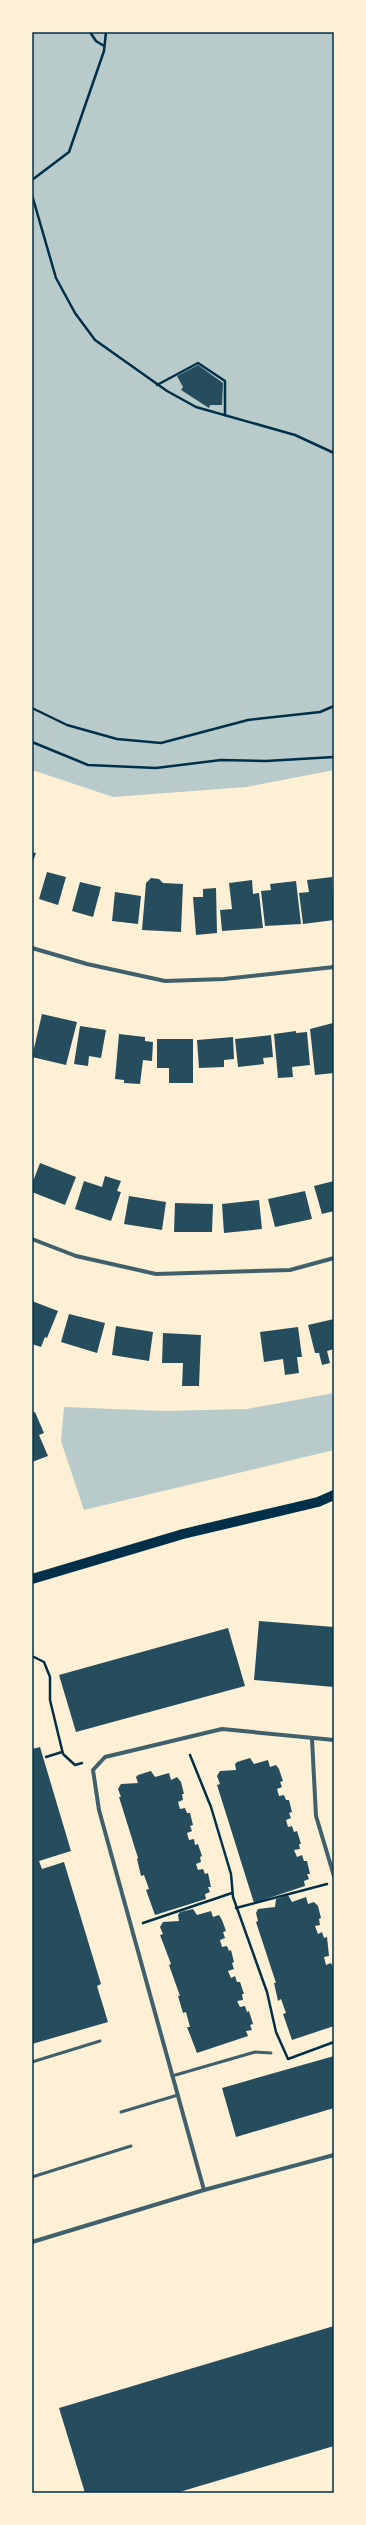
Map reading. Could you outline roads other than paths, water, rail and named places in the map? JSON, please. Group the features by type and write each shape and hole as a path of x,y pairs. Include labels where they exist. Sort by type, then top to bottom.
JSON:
{"main road":[{"path":"32,1578 183,1534 318,1502 334,1495"},
{"path":"318,1502 334,1503"}],"street":[{"path":"32,948 87,964 165,981 224,979 334,967"},
{"path":"32,1238 76,1256 156,1274 290,1270 334,1258"},
{"path":"204,2190 99,1810 92,1770 105,1757 222,1729 334,1740"},
{"path":"312,1739 316,1816 334,1875"},
{"path":"32,2242 204,2190 334,2155"}],"lane":[{"path":"32,2062 100,2041"},
{"path":"172,2076 255,2052 271,2053"},
{"path":"121,2112 178,2095"},
{"path":"32,2177 131,2146"}]}
